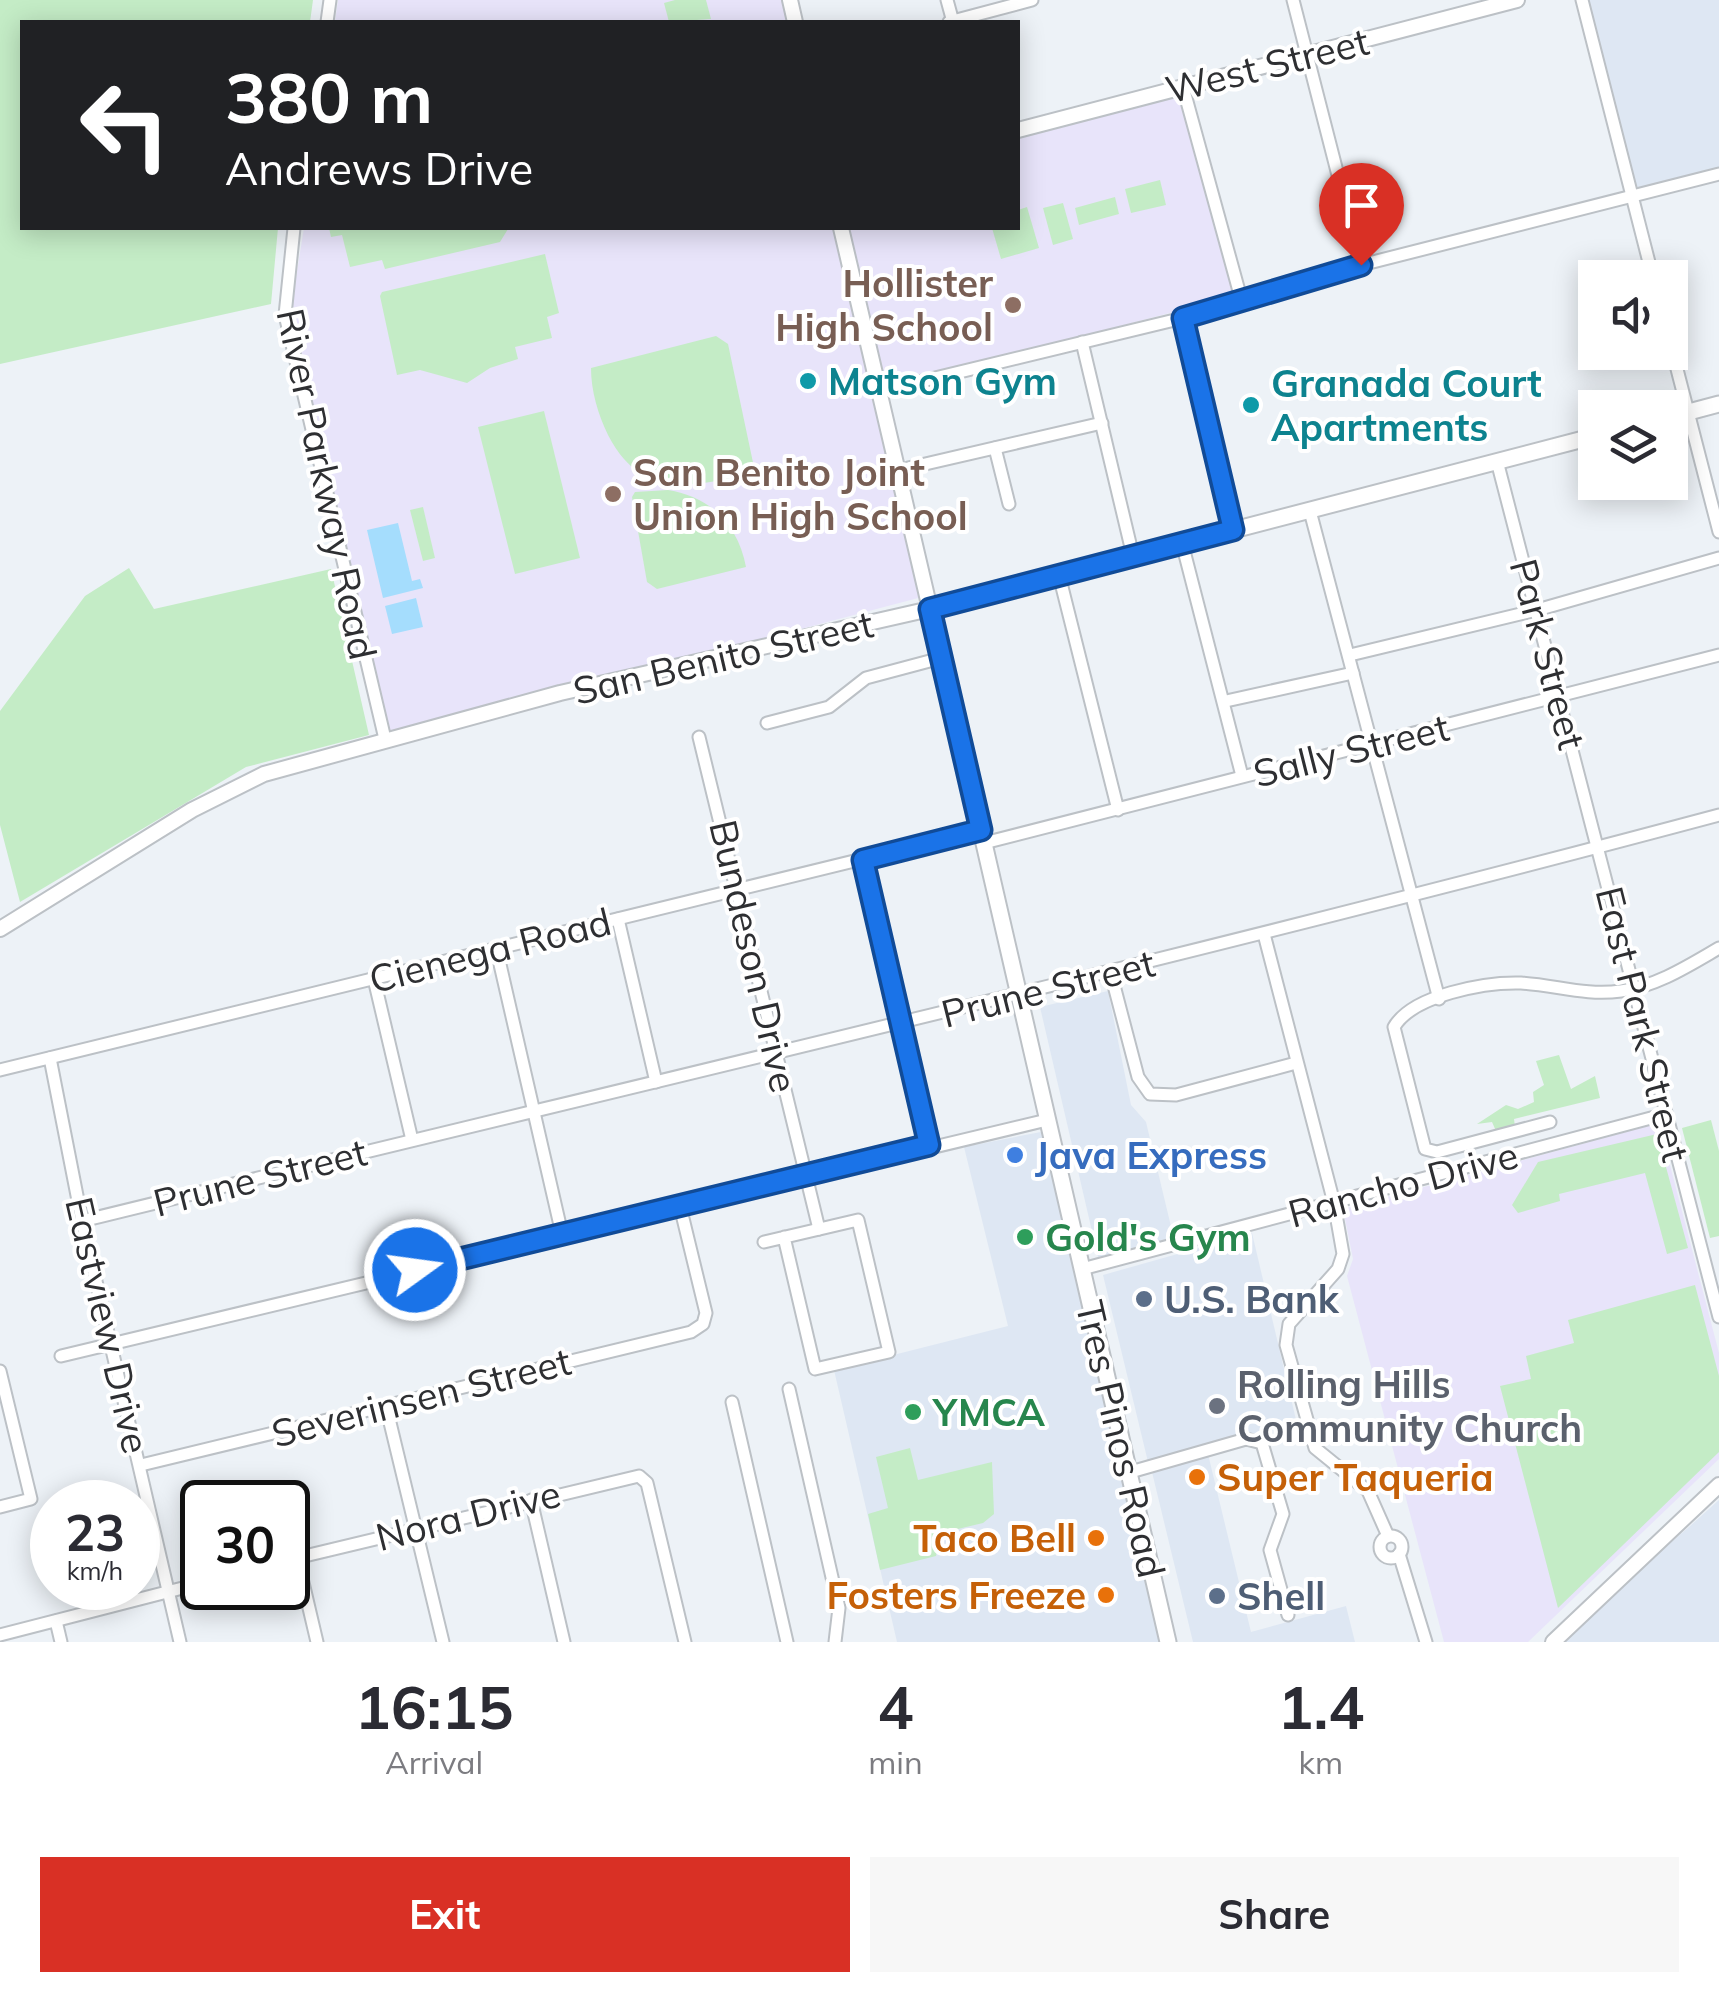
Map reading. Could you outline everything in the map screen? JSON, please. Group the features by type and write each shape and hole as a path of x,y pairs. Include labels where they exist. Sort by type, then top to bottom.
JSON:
{"main road":[{"path":"1688,412 1719,404"},
{"name":"San Benito Street","path":"930,609 1578,440"},
{"name":"Tres Pinos Road","path":"930,609 1168,1642"}],"street":[{"path":"958,20 1032,0"},
{"path":"1293,0 1361,265"},
{"name":"West Street","path":"1020,129 1306,56 1465,6 1517,0"},
{"path":"1582,0 1649,260"},
{"path":"1183,87 1242,302"},
{"path":"881,391 1183,318 1361,265 1719,174"},
{"name":"River Parkway Road","path":"294,230 285,314 385,739"},
{"path":"841,230 930,609"},
{"path":"1183,318 1233,530"},
{"path":"1082,342 1133,556"},
{"path":"1688,412 1719,532"},
{"path":"908,468 1102,423"},
{"path":"995,448 1008,504"},
{"name":"Park Street","path":"1497,461 1598,848"},
{"path":"1310,511 1439,999"},
{"path":"1182,544 1226,702 1242,776"},
{"path":"1350,655 1536,610 1719,558"},
{"path":"1060,574 1118,810"},
{"name":"San Benito Street","path":"0,929 192,810 244,783 385,739 560,693 930,609"},
{"name":"Sally Street","path":"982,837 1118,810 1719,656"},
{"path":"767,722 829,707 866,678 940,658"},
{"path":"1226,702 1353,673"},
{"name":"Bundeson Drive","path":"700,738 819,1229"},
{"name":"Prune Street","path":"82,1221 1111,974 1410,892 1719,815"},
{"name":"Cienega Road","path":"0,1070 496,947 863,860 982,837"},
{"name":"East Park Street","path":"1598,848 1719,1317"},
{"path":"863,860 929,1145"},
{"path":"618,919 656,1082"},
{"path":"1264,934 1334,1203 1341,1263 1289,1324 1286,1345 1315,1448 1368,1492 1388,1536 1380,1544 1382,1552 1390,1558 1399,1554 1426,1642"},
{"path":"496,947 562,1234"},
{"path":"1550,1122 1437,1152 1425,1149 1394,1027 1402,1014 1439,999 1518,983 1586,993 1634,989 1719,948"},
{"path":"1111,974 1138,1077 1150,1094 1176,1095 1296,1063"},
{"path":"374,979 412,1140"},
{"name":"Eastview Drive","path":"50,1058 82,1221 180,1642"},
{"name":"Rancho Drive","path":"1082,1269 1666,1114"},
{"path":"61,1356 929,1145 1047,1120"},
{"path":"1512,1132 1517,1154"},
{"name":"Severinsen Street","path":"141,1465 699,1328 706,1313 680,1206"},
{"path":"764,1242 784,1237 858,1220 889,1352 816,1369 784,1237"},
{"path":"0,1371 31,1499 0,1507"},
{"path":"789,1388 840,1608 835,1642"},
{"path":"732,1402 786,1642"},
{"path":"386,1406 443,1642"},
{"path":"1127,1473 1246,1439 1262,1443 1282,1514 1270,1550 1288,1615"},
{"name":"Nora Drive","path":"310,1554 639,1476 647,1482 685,1642"},
{"path":"1553,1642 1719,1485"},
{"path":"532,1500 564,1642"},
{"path":"0,1635 180,1589"},
{"path":"307,1610 317,1642"},
{"path":"56,1621 61,1642"}],"shaded area":[{"path":"338,0 785,0 790,20 335,20"},
{"path":"1582,0 1719,0 1719,174 1632,195"},
{"name":"San Benito Joint Union High School","path":"1180,89 1238,295 877,390 922,597 383,739 289,321 304,230 1020,230 1020,130"},
{"path":"1108,991 1131,1105 1146,1122 1174,1239 1098,1257 1040,1007"},
{"path":"1659,1123 1719,1353 1719,1459 1528,1642 1444,1642 1347,1276 1353,1259 1343,1209"},
{"path":"1046,1131 1159,1642 897,1642 834,1370 1008,1326 964,1147"},
{"path":"1252,1233 1297,1424 1148,1462 1103,1275"},
{"path":"1208,1454 1251,1632 1346,1606 1355,1642 1193,1642 1151,1468"},
{"path":"1719,1500 1719,1642 1554,1642 1689,1527"}],"green space":[{"path":"0,0 313,0 310,20 20,20 20,230 278,230 271,304 0,364"},
{"path":"706,0 711,19 668,20 664,3"},
{"path":"1160,180 1166,205 1131,213 1125,189"},
{"path":"1115,197 1119,214 1079,225 1075,208"},
{"path":"1063,203 1073,239 1053,245 1043,208"},
{"path":"1027,207 1039,248 1001,259 993,230 1020,230 1020,209"},
{"path":"329,230 507,230 500,242 385,269 382,260 350,267 342,235 331,237"},
{"path":"545,254 559,313 547,317 552,338 515,347 518,359 490,368 467,383 420,370 397,375 382,292"},
{"path":"716,336 728,344 755,472 691,484 653,480 622,456 608,435 596,402 591,368"},
{"path":"544,411 580,558 515,574 478,427"},
{"path":"668,490 697,499 720,515 736,538 746,567 657,589 647,582 632,497 635,492"},
{"path":"423,507 435,558 423,561 410,510"},
{"path":"129,568 154,609 331,569 369,735 246,767 20,902 0,825 0,711 85,596"},
{"path":"1559,1055 1571,1089 1595,1076 1600,1098 1514,1119 1515,1127 1496,1131 1492,1122 1477,1124 1506,1105 1518,1109 1534,1102 1533,1092 1544,1085 1536,1061"},
{"path":"1711,1120 1719,1151 1719,1236 1710,1238 1682,1128"},
{"path":"1657,1134 1688,1248 1667,1254 1645,1173 1559,1194 1560,1201 1518,1213 1512,1205 1538,1162"},
{"path":"1695,1285 1719,1376 1719,1452 1558,1608 1500,1386 1531,1379 1526,1356 1574,1343 1568,1320"},
{"path":"910,1448 918,1480 992,1462 994,1514 983,1523 941,1533 936,1556 880,1570 868,1514 888,1508 876,1457"}],"water":[{"path":"398,523 412,581 420,579 423,588 383,598 367,530"},
{"path":"416,598 423,627 392,634 385,606"}],"place":[{"name":"Hollister High School","path":"1013,305"},
{"name":"Matson Gym","path":"808,381"},
{"name":"Granada Court Apartments","path":"1251,405"},
{"name":"San Benito Joint Union High School","path":"613,494"},
{"name":"Java Express","path":"1015,1155"},
{"name":"Gold's Gym","path":"1025,1237"},
{"name":"U.S. Bank","path":"1144,1299"},
{"name":"Rolling Hills Community Church","path":"1217,1406"},
{"name":"YMCA","path":"913,1412"},
{"name":"Super Taqueria","path":"1197,1477"},
{"name":"Taco Bell","path":"1096,1538"},
{"name":"Fosters Freeze","path":"1106,1595"},
{"name":"Shell","path":"1217,1596"}],"route":[{"path":"415,1270 929,1145 863,860 981,830 930,609 1233,530 1183,318 1361,265"}]}
